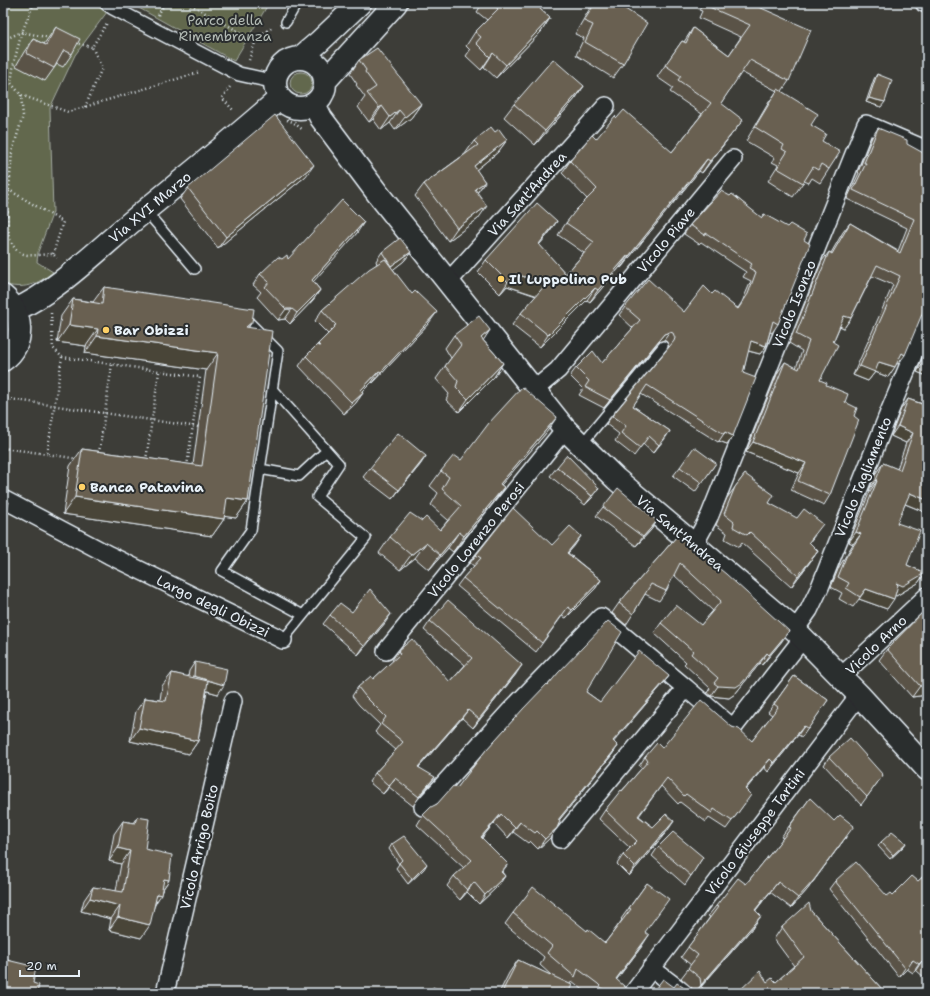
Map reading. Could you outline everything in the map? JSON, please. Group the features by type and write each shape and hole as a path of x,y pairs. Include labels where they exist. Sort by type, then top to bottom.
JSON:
{"street":[{"path":"300,58 360,3"},
{"path":"325,81 396,3"},
{"path":"111,6 239,74 284,102 296,108 302,108 314,104 320,98 324,90 325,81 324,74 320,68 314,62 300,58 292,60 281,68 277,74 280,99"},
{"name":"Via XVI Marzo","path":"9,303 27,304 49,290 280,99"},
{"name":"Via Sant'Andrea","path":"314,104 321,118 383,200 565,429 616,479 799,634 859,695 927,769"},
{"name":"Via Sant'Andrea","path":"448,282 606,106"},
{"name":"Vicolo Isonzo","path":"694,545 710,515 866,124 927,150"},
{"name":"Vicolo Piave","path":"534,390 558,370 733,159"},
{"path":"3,360 14,348 19,336 19,322 9,303"},
{"name":"Vicolo Tagliamento","path":"686,688 733,728 799,634 820,587 927,321"},
{"name":"Vicolo Lorenzo Perosi","path":"386,651 565,429"},
{"name":"Largo degli Obizzi","path":"3,499 109,554 282,640"},
{"name":"Vicolo Arno","path":"842,678 849,669 927,596"},
{"path":"423,807 509,712 601,617 686,688 560,839"},
{"name":"Vicolo Giuseppe Tartini","path":"633,993 859,695"},
{"name":"Vicolo Arrigo Boito","path":"165,993 233,701"},
{"path":"651,968 684,993"}],"lane":[{"path":"286,22 297,3"},
{"path":"145,210 195,269"},
{"path":"233,318 248,321 278,351 252,530 222,572 303,614"},
{"path":"581,446 663,346"},
{"path":"260,469 299,476 326,451 273,390"},
{"name":"Largo degli Obizzi","path":"282,640 366,538 317,497 339,464 326,451"}],"path":[{"path":"34,3 22,32 14,62 11,83 21,95 68,112 221,65"},
{"path":"186,3 256,41"},
{"path":"92,47 111,6"},
{"path":"237,113 222,98 250,59 257,37 269,29"},
{"path":"3,40 22,32 53,39"},
{"path":"68,42 92,47"},
{"path":"84,107 102,68 92,47"},
{"path":"21,95 23,116 12,152 7,227 11,241 17,251 28,255 54,254"},
{"path":"280,99 293,122 308,134"},
{"path":"3,187 63,222 54,254"},
{"path":"54,254 59,261"},
{"path":"51,309 52,348 62,357 200,377 186,468"},
{"path":"47,454 62,357"},
{"path":"99,455 112,364"},
{"path":"145,462 159,372"},
{"path":"3,398 198,427"},
{"path":"3,448 83,459"}],"green space":[{"path":"3,3 95,3 107,12 75,55 50,108 53,212 38,252 37,262 53,272 35,283 23,286 10,286 3,284"},
{"name":"Parco della Rimembranza","path":"130,3 269,3 234,61"},
{"path":"297,72 305,72 312,79 312,87 305,94 297,94 290,87 290,79"}],"building":[{"path":"492,3 542,3 544,5 540,9 550,18 506,65 493,53 490,57 476,43 481,37 475,32 498,9"},
{"path":"595,3 616,3 647,23 623,64 585,42 593,25 584,21"},
{"path":"709,3 750,3 811,30 789,81 750,60 721,103 743,120 710,161 707,159 629,256 628,255 598,290 595,288 548,335 521,313 546,284 516,274 508,282 486,260 537,203 557,221 539,244 566,274 594,242 566,223 576,210 597,189 570,161 592,135 596,139 615,116 617,118 624,110 672,152 711,103 678,80 681,76 665,65 682,41 686,43 693,28 729,55 750,25 707,6"},
{"path":"56,27 80,39 72,54 64,50 54,68 26,53 33,39 46,45"},
{"path":"377,48 421,104 405,117 399,110 390,117 382,106 379,108 367,93 376,87 365,72 366,70 359,60"},
{"path":"553,59 584,86 545,131 514,104"},
{"path":"877,74 892,80 885,102 869,98"},
{"path":"778,89 818,114 811,125 826,134 822,141 840,152 829,169 821,164 818,170 813,167 803,183 777,168 787,152 782,149 784,145 755,127"},
{"path":"275,115 314,165 226,237 188,188"},
{"path":"491,127 495,132 499,129 507,140 474,166 485,182 475,189 487,206 457,228 424,184 478,145 474,141"},
{"path":"878,128 907,140 907,144 927,155 927,290 924,298 927,299 927,304 905,355 902,353 895,367 879,362 875,372 860,366 900,276 877,265 851,318 844,316 833,342 838,345 820,380 827,383 826,385 848,394 845,402 857,408 854,416 859,420 830,495 798,481 806,463 753,442 785,362 799,369 809,341 796,334 829,252 832,254 850,223 900,253 914,219 853,190 866,163 864,163"},
{"path":"721,191 730,196 732,194 762,218 764,214 787,227 790,224 807,234 804,240 810,244 778,324 773,321 766,346 751,341 743,373 756,378 733,436 725,432 724,434 647,385 633,406 670,431 659,445 649,436 640,448 621,433 626,426 612,416 674,341 675,338 673,333 670,332 664,334 610,400 585,387 589,381 576,368 593,351 602,363 640,320 625,307 648,279 684,312 704,286 712,294 715,291 738,309 748,294 756,272 749,268 752,264 706,233 705,235 690,225"},
{"path":"342,200 364,222 312,280 320,290 297,313 292,309 286,309 265,287 269,282 260,274 278,257 282,259 287,255 288,259"},
{"path":"400,238 411,252 391,266 382,252"},
{"path":"385,259 412,294 415,291 437,312 381,372 379,371 361,390 363,393 352,403 306,356 317,345 320,346 318,344 336,325 322,310 369,269"},
{"path":"104,287 254,309 252,322 246,327 272,331 248,501 227,498 224,519 75,497 82,449 202,466 218,353 97,336 98,329 69,325 73,299 102,304"},
{"path":"479,316 490,330 481,338 503,363 468,399 456,387 458,381 445,366 461,345 454,335"},
{"path":"927,354 927,363 924,362"},
{"path":"522,387 557,417 500,484 504,487 464,536 459,532 440,555 426,543 411,555 390,537 410,513 422,521 426,517 440,530 461,506 442,489 449,477 441,471 454,455 461,460 489,423"},
{"path":"908,399 927,406 927,500 910,493 897,523 920,531 907,565 925,573 903,586 896,583 898,585 894,599 866,589 860,597 846,588 849,583 838,577 846,557 861,534 856,532 883,463 900,470 913,433 898,426"},
{"path":"398,433 426,456 399,490 370,468"},
{"path":"694,447 716,463 702,483 680,467"},
{"path":"567,455 599,488 592,496 557,467"},
{"path":"745,474 774,495 769,503 797,518 804,509 823,524 809,542 818,551 798,576 750,532 747,535 733,527 734,522 724,514 735,487"},
{"path":"618,488 657,521 643,537 603,507"},
{"path":"3,499 9,502 3,528"},
{"path":"513,508 552,545 570,526 581,536 567,553 601,580 572,610 568,607 542,643 463,578 481,558 476,555"},
{"path":"678,535 726,574 789,631 769,655 767,653 742,683 736,687 718,686 714,683 718,678 691,654 693,651 661,623 676,605 701,625 721,601 680,563 666,591 651,584 633,614 619,603"},
{"path":"370,589 391,614 364,646 330,615 340,603 352,612"},
{"path":"448,600 522,665 479,719 468,710 418,767 435,777 419,797 395,778 389,786 375,773 403,742 381,724 386,717 358,687 371,676 373,679 400,654 398,651 412,639 450,682 472,658 430,621"},
{"path":"925,610 927,611 927,685 920,686 887,649"},
{"path":"608,621 622,632 586,692 600,702 639,651 669,676 613,741 618,746 558,820 560,821 557,828 545,839 537,831 535,833 520,822 515,828 501,814 481,837 508,864 501,872 505,876 485,895 474,882 467,890 454,876 472,860 423,815 431,807 437,804 453,786 457,788 486,750 523,709 547,684 548,685"},
{"path":"195,662 227,669 224,685 194,676"},
{"path":"172,673 208,681 198,741 139,728 145,698 166,701"},
{"path":"794,676 828,700 808,729 804,726 774,763 770,759 745,789 751,795 732,821 714,809 712,813 686,794 684,796 667,778 638,816 653,827 666,814 674,821 635,867 623,855 637,841 605,810 648,761 645,757 657,743 662,748 701,700 732,727 739,729 752,741 778,707 774,704"},
{"path":"850,738 883,775 867,797 829,757"},
{"path":"810,798 834,821 840,815 854,826 814,880 798,898 778,882 755,910 761,916 701,985 700,978 688,968 698,955 688,947 718,907 716,906 738,878 746,884 791,828 789,827"},
{"path":"137,817 149,819 145,849 172,855 169,880 164,879 161,895 157,894 150,925 118,917 120,906 90,898 93,887 123,892 130,851 118,848 123,821 135,823"},
{"path":"673,832 703,857 691,876 658,847"},
{"path":"892,832 906,843 893,855 881,842"},
{"path":"404,836 427,864 412,879 399,863 402,860 392,844"},
{"path":"856,862 887,896 891,893 893,895 912,876 918,881 927,873 927,965 922,961 919,964 913,960 905,968 835,881"},
{"path":"647,883 669,899 645,932 649,935 616,979 632,993 607,993 578,969 575,977 547,953 552,946 513,913 533,887 587,931 588,929 605,943 631,909 629,908"},
{"path":"809,903 811,911 882,989 892,993 737,993 760,971 767,982 772,978 776,982 804,957 782,927"},
{"path":"3,959 36,967 33,983 39,985 37,993 3,993"},
{"path":"518,960 572,985 568,993 510,993 503,990"},
{"path":"663,979 674,987 677,983 690,992 696,991 701,986 706,993 652,993"},
{"path":"433,987 445,993 431,993"}],"place":[{"name":"Il Luppolino Pub","path":"501,279"},
{"name":"Bar Obizzi","path":"106,330"},
{"name":"Banca Patavina","path":"82,487"}]}
